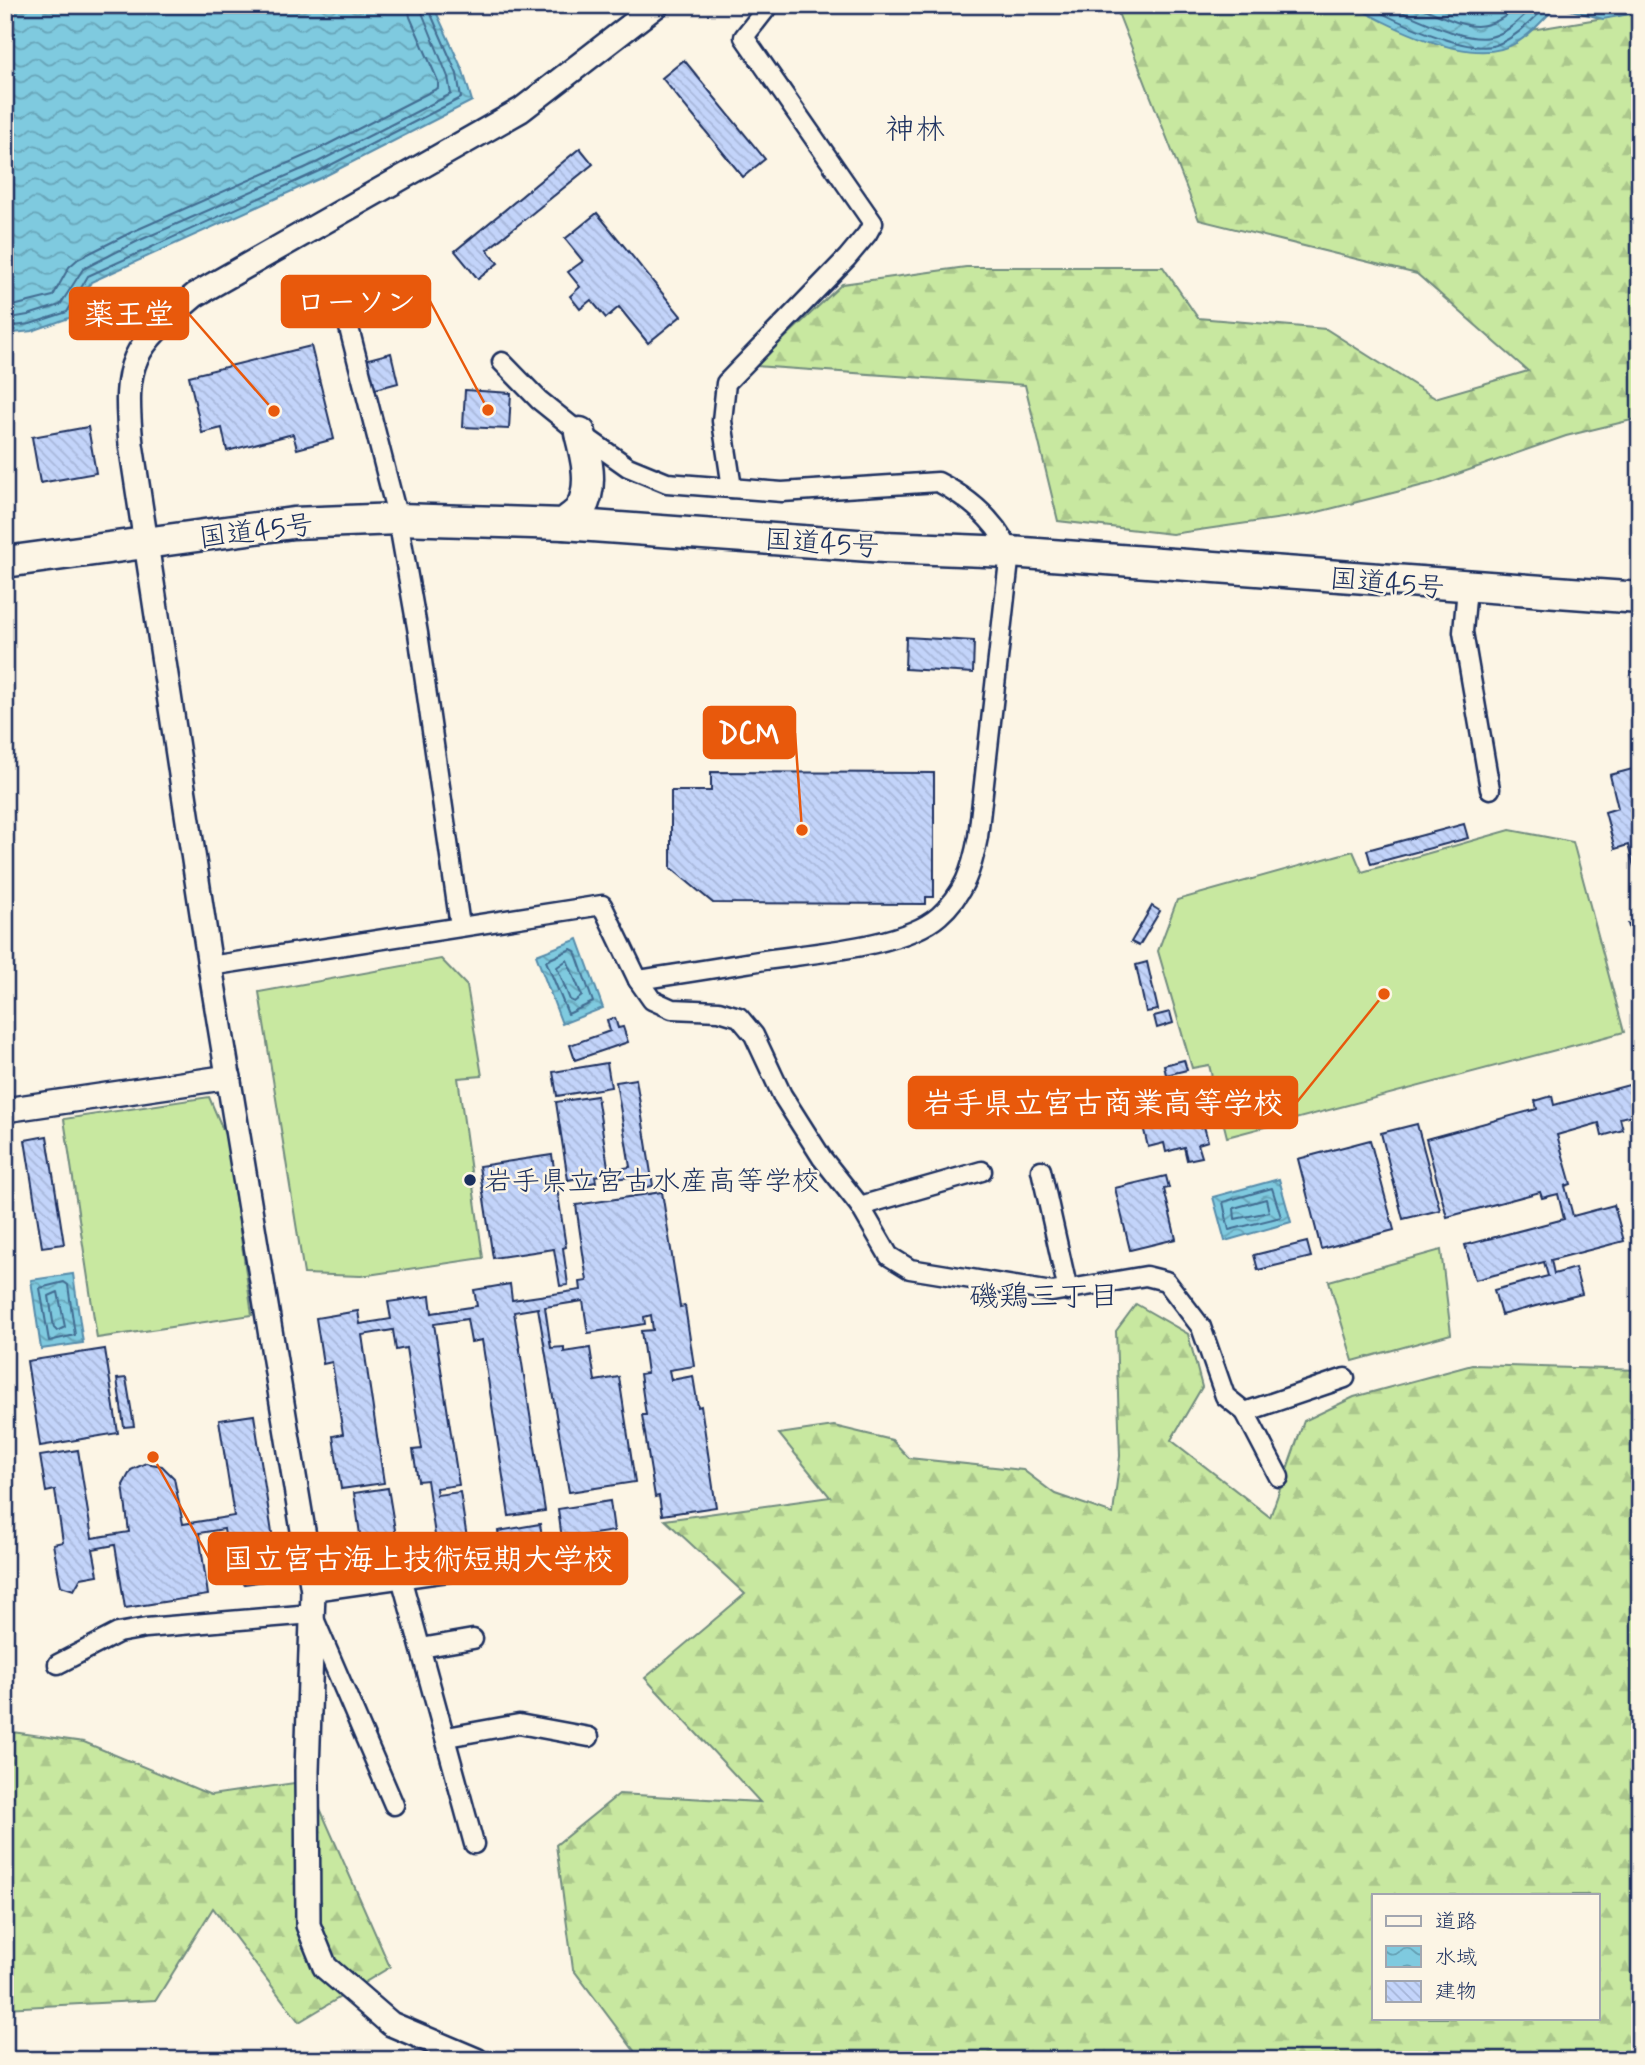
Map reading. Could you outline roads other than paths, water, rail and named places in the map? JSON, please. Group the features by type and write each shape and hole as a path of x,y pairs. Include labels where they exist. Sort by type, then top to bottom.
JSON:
{"highway":[{"path":"564,524 581,508 587,485 587,460 580,433"},
{"name":"国道45号","path":"5,562 147,545 293,523 398,519 564,524 884,547 1010,552 1467,588 1640,598"}],"street":[{"path":"476,2060 391,2024 325,1967 309,1925 307,1771 313,1602 210,966 126,392 135,357 156,328 195,295 521,110 657,5"},
{"path":"732,488 722,421 726,383 847,258 873,223 744,37 769,5"},
{"path":"348,324 398,519 418,633 460,926"},
{"path":"502,362 539,400 580,433 628,467 667,483 782,492 938,482 975,505 992,523 1010,552 978,837 973,866 960,895 937,918 903,935 852,947 638,980"},
{"path":"1467,588 1463,632 1490,789"},
{"path":"210,966 602,905 638,980 652,1000 672,1009 719,1011 739,1017 754,1035 782,1095 803,1129 860,1206 889,1256 910,1269 934,1275 972,1277 1021,1289 1069,1291 1146,1276 1166,1281 1201,1327 1225,1396 1245,1412 1279,1477"},
{"path":"5,1110 229,1077"},
{"path":"1041,1170 1069,1291"},
{"path":"860,1206 982,1171"},
{"path":"1245,1412 1345,1378"},
{"path":"58,1664 127,1632 313,1602 402,1581 541,1559"},
{"path":"402,1581 447,1737 474,1844"},
{"path":"313,1602 394,1805"},
{"path":"421,1648 473,1639"},
{"path":"447,1737 519,1724 590,1737"}],"water":[{"path":"5,5 433,5 463,71 472,101 323,177 91,282 72,317 32,331 5,334"},
{"path":"1352,5 1640,5 1640,12 1603,19 1557,6 1522,40 1498,50 1478,51 1456,48 1411,34"},
{"path":"578,939 603,1008 562,1024 536,955"},
{"path":"1279,1179 1291,1222 1225,1241 1213,1197"},
{"path":"73,1274 83,1343 41,1349 31,1280"}],"place":[{"name":"ローソン","path":"488,410"},
{"name":"薬王堂","path":"274,411"},
{"name":"DCM","path":"802,830"},
{"name":"岩手県立宮古商業高等学校","path":"1384,994"},
{"name":"岩手県立宮古水産高等学校","path":"470,1180"},
{"name":"国立宮古海上技術短期大学校","path":"153,1457"}],"district":[{"name":"神林","path":"915,129"},
{"name":"磯鶏三丁目","path":"1044,1296"}]}
